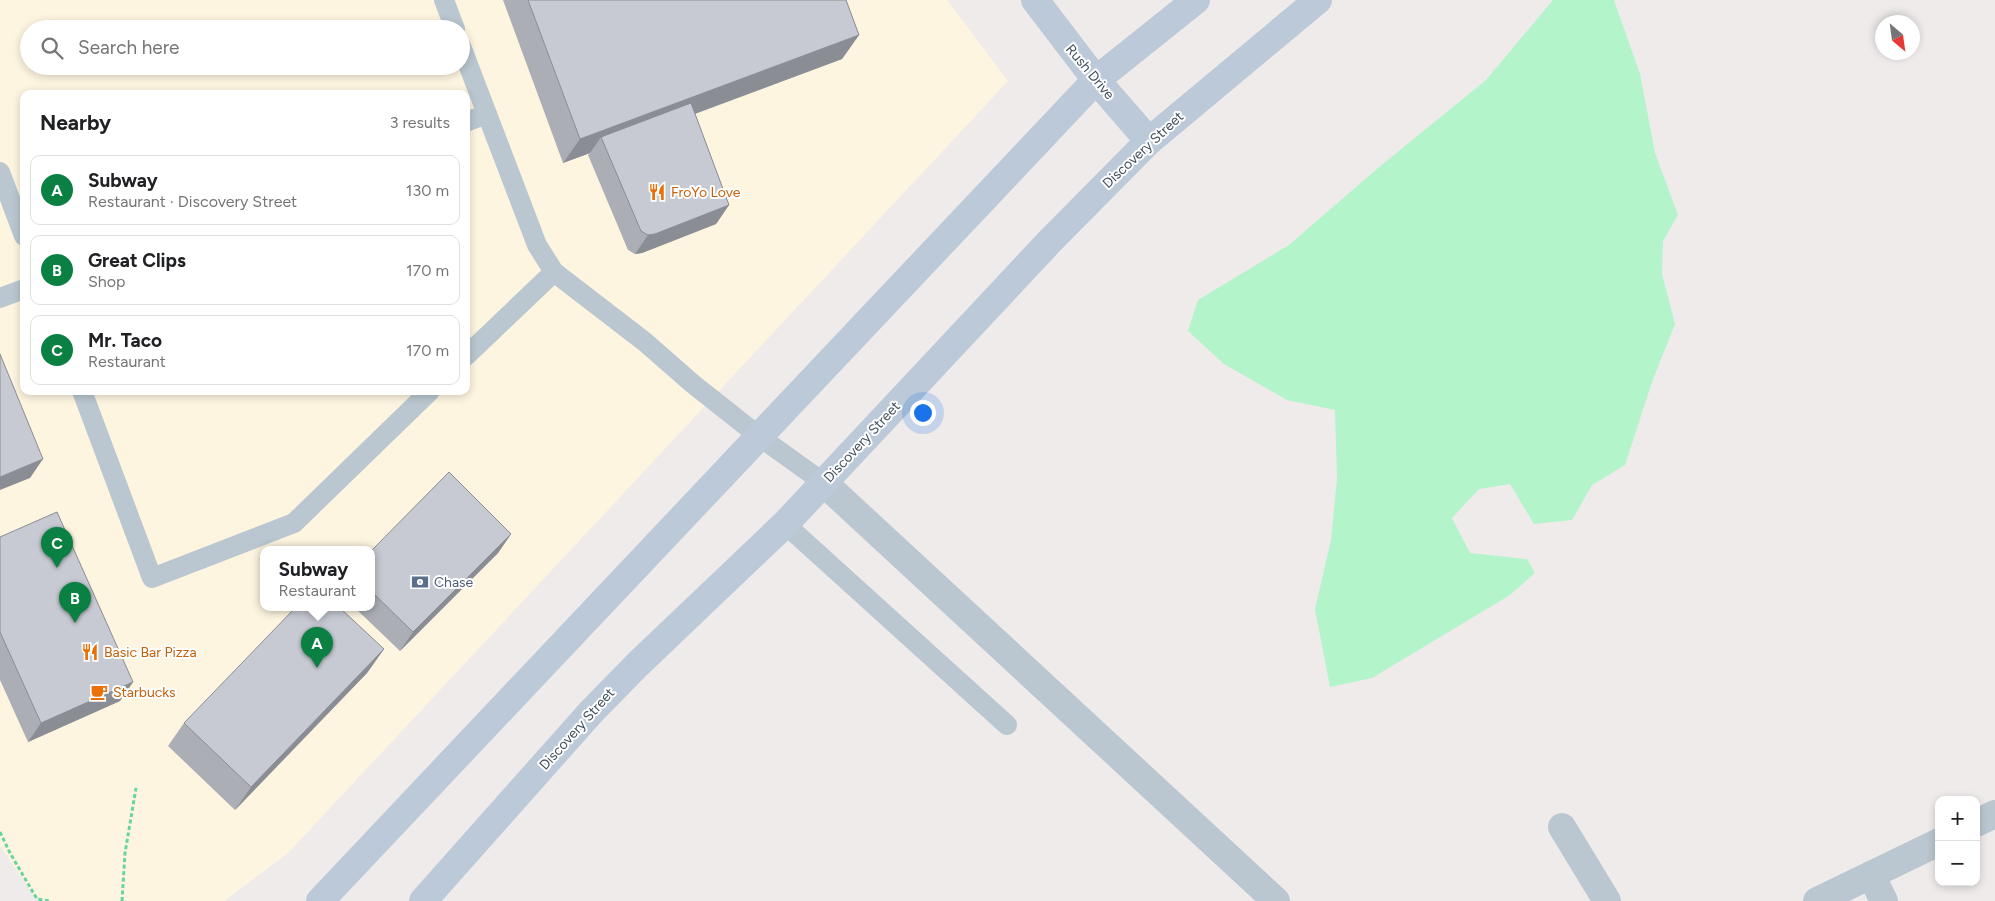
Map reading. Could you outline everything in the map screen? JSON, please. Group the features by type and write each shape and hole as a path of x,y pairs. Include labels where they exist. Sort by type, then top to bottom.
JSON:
{"main road":[{"name":"Rush Drive","path":"1035,0 1096,80 1149,141"},
{"path":"320,901 551,654 760,437 816,375 1096,80 1196,0"},
{"name":"Discovery Street","path":"423,901 611,691 785,524 1050,241 1149,141 1318,0"}],"street":[{"path":"824,484 1276,901"},
{"path":"1980,822 1995,814"},
{"path":"1562,827 1607,901"},
{"path":"1817,901 1935,844"},
{"path":"1870,875 1884,901"}],"lane":[{"path":"444,0 452,20"},
{"path":"470,70 537,245 554,272 645,342 760,437 824,484"},
{"path":"470,120 487,114"},
{"path":"0,172 20,225"},
{"path":"470,352 554,272"},
{"path":"0,298 20,290"},
{"path":"83,395 152,578 294,523 426,395"},
{"path":"785,524 1007,725"}],"path":[{"path":"122,901 125,853 136,788"},
{"path":"0,832 37,899 50,901"}],"shaded area":[{"path":"0,0 947,0 1008,81 288,853 224,901 43,901 33,894 0,846"}],"green space":[{"path":"1553,0 1614,0 1640,74 1655,153 1678,215 1663,241 1662,274 1675,324 1652,382 1625,465 1592,485 1572,520 1534,524 1510,484 1479,489 1452,518 1470,553 1527,559 1535,573 1510,595 1372,678 1330,687 1315,609 1331,540 1337,478 1335,410 1287,400 1224,364 1188,331 1198,300 1289,245 1378,168 1486,80"}],"building":[{"path":"528,0 846,0 859,35 580,139"},
{"path":"691,103 729,205 648,235 641,231 601,137"},
{"path":"0,354 43,459 0,477"},
{"name":"Chase","path":"449,472 511,534 413,632 375,595 375,547"},
{"path":"57,512 133,682 41,723 0,632 0,537"},
{"path":"292,611 343,611 384,649 251,787 184,723"}],"place":[{"name":"FroYo Love","path":"657,192"},
{"name":"Mr. Taco","path":"57,568"},
{"name":"Chase","path":"420,582"},
{"name":"Great Clips","path":"75,623"},
{"name":"Basic Bar Pizza","path":"90,652"},
{"name":"Subway","path":"317,668"},
{"name":"Starbucks","path":"99,692"}]}
